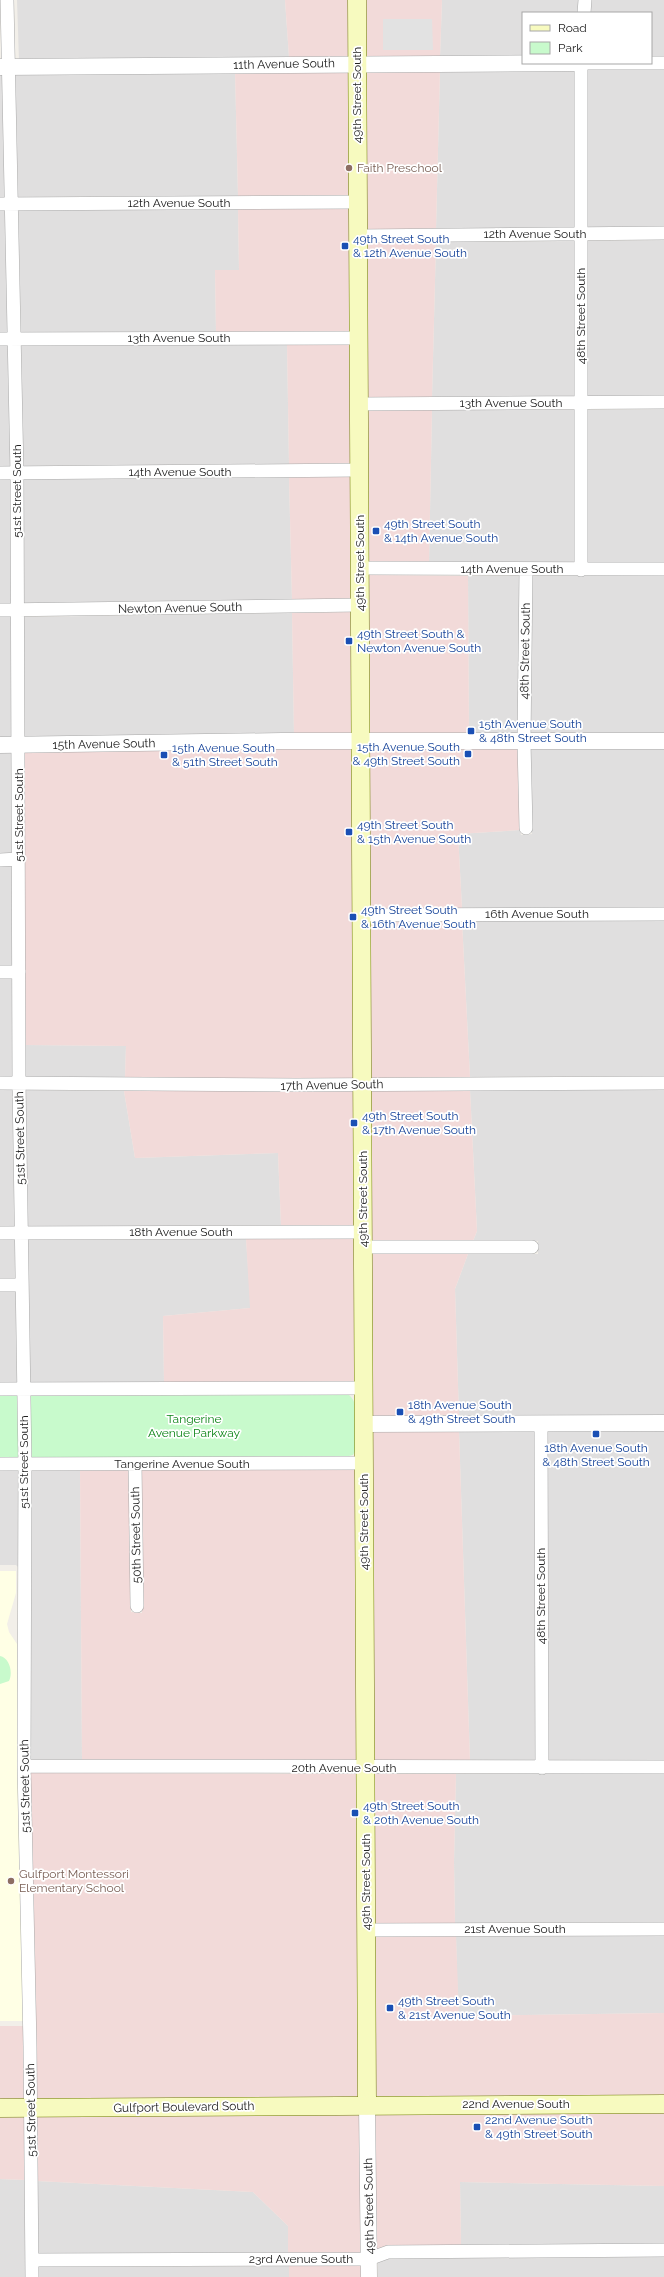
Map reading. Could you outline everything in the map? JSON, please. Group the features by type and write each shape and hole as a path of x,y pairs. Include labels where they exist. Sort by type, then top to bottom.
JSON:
{"main road":[{"name":"49th Street South","path":"357,0 367,2105"},
{"name":"22nd Avenue South","path":"367,2105 664,2104"},
{"name":"Gulfport Boulevard South","path":"0,2108 367,2105"}],"street":[{"name":"51st Street South","path":"7,0 5,67 6,204 15,338 18,473 16,610 19,745 19,1083 22,1233 21,1285 25,1464 24,1766 31,2108 32,2277"},
{"path":"584,0 584,12"},
{"name":"11th Avenue South","path":"5,67 522,63"},
{"name":"11th Avenue South","path":"652,63 664,63"},
{"name":"48th Street South","path":"581,64 581,570"},
{"name":"12th Avenue South","path":"6,204 358,202"},
{"name":"12th Avenue South","path":"358,236 664,233"},
{"name":"13th Avenue South","path":"0,339 358,338"},
{"name":"13th Avenue South","path":"359,404 664,402"},
{"name":"14th Avenue South","path":"0,473 359,470"},
{"name":"14th Avenue South","path":"360,568 526,570 664,569"},
{"name":"48th Street South","path":"526,570 524,742 526,828"},
{"name":"Newton Avenue South","path":"0,610 360,606"},
{"name":"15th Avenue South","path":"0,745 664,741"},
{"path":"0,860 19,859"},
{"name":"16th Avenue South","path":"361,915 664,914"},
{"path":"0,972 19,972"},
{"name":"17th Avenue South","path":"0,1084 664,1083"},
{"name":"18th Avenue South","path":"0,1233 363,1239 532,1247"},
{"path":"0,1285 21,1285"},
{"path":"0,1389 364,1388"},
{"path":"364,1424 664,1423"},
{"name":"48th Street South","path":"541,1424 542,1768"},
{"name":"Tangerine Avenue South","path":"0,1464 364,1463"},
{"name":"50th Street South","path":"135,1464 136,1606"},
{"name":"20th Avenue South","path":"24,1766 366,1768 664,1767"},
{"name":"21st Avenue South","path":"366,1930 664,1929"},
{"name":"49th Street South","path":"367,2105 370,2277"},
{"name":"23rd Avenue South","path":"32,2260 369,2259 388,2252 664,2250"}],"shaded area":[{"path":"17,0 285,0 289,57 19,61"},
{"path":"285,0 351,0 351,57 289,57"},
{"path":"362,0 442,0 440,57 363,57"},
{"path":"442,0 579,0 578,12 522,12 522,57 440,57"},
{"path":"590,0 664,0 664,57 652,57 652,12 590,12"},
{"path":"383,19 432,19 433,50 383,50"},
{"path":"351,70 352,195 238,196 235,71"},
{"path":"363,70 440,70 436,229 364,229"},
{"path":"440,70 575,70 575,228 436,229"},
{"path":"587,70 664,70 664,227 587,228"},
{"path":"235,71 238,196 18,197 15,74"},
{"path":"0,74 3,74 6,197 0,197"},
{"path":"352,208 352,331 216,332 215,270 239,270 238,209"},
{"path":"238,209 239,270 215,271 216,332 21,332 18,210"},
{"path":"7,210 9,332 0,332 0,211"},
{"path":"664,240 664,396 587,397 587,241"},
{"path":"575,241 575,397 432,397 436,242"},
{"path":"436,242 432,397 364,397 364,243"},
{"path":"287,344 289,464 23,466 21,345"},
{"path":"287,344 353,344 353,463 289,464"},
{"path":"0,345 9,345 12,466 0,467"},
{"path":"664,409 664,562 587,563 587,410"},
{"path":"365,410 432,410 429,562 365,562"},
{"path":"432,410 575,410 575,563 429,562"},
{"path":"289,477 292,600 22,604 23,479"},
{"path":"289,477 353,477 354,599 292,600"},
{"path":"12,479 11,604 0,604 0,480"},
{"path":"365,575 468,576 469,736 367,735"},
{"path":"664,575 664,735 530,736 532,576"},
{"path":"468,576 520,576 518,736 469,736"},
{"path":"354,612 355,735 294,735 292,613"},
{"path":"292,613 294,735 25,738 22,617"},
{"path":"0,617 11,617 13,738 0,738"},
{"path":"355,748 356,1078 125,1078 126,1046 25,1045 25,751"},
{"path":"367,748 518,749 520,830 458,834 462,908 367,908"},
{"path":"664,748 664,908 462,908 458,834 520,830 521,835 532,834 530,749"},
{"path":"13,751 13,853 0,853 0,752"},
{"path":"0,866 13,866 13,965 0,966"},
{"path":"367,921 462,921 470,1077 368,1078"},
{"path":"462,921 664,921 664,1076 470,1077"},
{"path":"0,979 13,979 13,1077 0,1077"},
{"path":"25,1032 26,1045 126,1046 125,1078 25,1077"},
{"path":"664,1089 664,1416 459,1417 455,1289 468,1254 538,1254 538,1241 473,1241 477,1231 470,1090"},
{"path":"0,1090 13,1090 15,1226 0,1226"},
{"path":"25,1090 124,1091 135,1158 278,1153 281,1225 27,1227"},
{"path":"470,1090 477,1231 473,1241 369,1240 368,1091"},
{"path":"124,1091 356,1091 357,1225 281,1225 278,1153 135,1158"},
{"path":"357,1238 358,1382 164,1382 163,1316 250,1308 246,1239"},
{"path":"0,1239 16,1240 15,1278 0,1278"},
{"path":"246,1239 251,1308 163,1316 164,1382 29,1383 27,1240"},
{"path":"369,1253 468,1254 455,1289 459,1417 370,1418"},
{"path":"0,1291 16,1291 17,1383 0,1383"},
{"path":"664,1429 664,1760 547,1761 547,1430"},
{"path":"535,1430 536,1761 470,1761 459,1431"},
{"path":"370,1431 459,1431 470,1761 371,1761"},
{"path":"358,1469 360,1761 82,1760 80,1470 129,1470 131,1612 142,1613 141,1470"},
{"path":"80,1470 82,1760 30,1760 31,1471"},
{"path":"0,1471 19,1471 18,1567 16,1565 0,1565"},
{"name":"Gulfport Montessori Elementary School","path":"0,1571 16,1571 16,1593 7,1624 9,1632 17,1644 23,2021 0,2021"},
{"path":"30,1773 360,1774 362,2098 37,2102"},
{"path":"664,1773 664,1922 455,1923 454,1862 456,1774"},
{"path":"372,1774 456,1774 454,1862 455,1923 372,1923"},
{"path":"664,1935 664,2013 458,2016 456,1936"},
{"path":"372,1936 456,1936 459,2016 664,2013 664,2097 373,2098"},
{"path":"0,2026 24,2026 25,2102 0,2102"},
{"path":"664,2110 664,2186 460,2182 461,2245 388,2245 375,2250 373,2111"},
{"path":"362,2111 363,2253 288,2253 288,2226 253,2192 37,2181 37,2115"},
{"path":"0,2115 25,2115 26,2180 0,2179"},
{"path":"0,2179 26,2180 26,2277 0,2277"},
{"path":"37,2181 253,2192 288,2226 288,2253 38,2254"},
{"path":"460,2182 664,2186 664,2244 461,2245"},
{"path":"664,2257 664,2277 378,2277 378,2263 389,2258"},
{"path":"289,2266 289,2277 38,2277 38,2267"},
{"path":"289,2266 364,2266 364,2277 289,2277"}],"green space":[{"name":"Tangerine Avenue Parkway","path":"349,1395 356,1406 358,1415 358,1433 356,1449 353,1455 349,1456 31,1458 29,1396"},
{"path":"0,1396 18,1396 19,1458 0,1458"},
{"path":"0,1656 6,1660 10,1666 11,1674 9,1681 0,1684"}],"place":[{"name":"Faith Preschool","path":"349,168"},
{"name":"49th Street South & 12th Avenue South","path":"345,246"},
{"name":"49th Street South & 14th Avenue South","path":"376,531"},
{"name":"49th Street South & Newton Avenue South","path":"349,641"},
{"name":"15th Avenue South & 48th Street South","path":"471,731"},
{"name":"15th Avenue South & 49th Street South","path":"468,754"},
{"name":"15th Avenue South & 51th Street South","path":"164,755"},
{"name":"49th Street South & 15th Avenue South","path":"349,832"},
{"name":"49th Street South & 16th Avenue South","path":"353,917"},
{"name":"49th Street South & 17th Avenue South","path":"354,1123"},
{"name":"18th Avenue South & 49th Street South","path":"400,1412"},
{"name":"18th Avenue South & 48th Street South","path":"596,1434"},
{"name":"49th Street South & 20th Avenue South","path":"355,1813"},
{"name":"Gulfport Montessori Elementary School","path":"11,1881"},
{"name":"49th Street South & 21st Avenue South","path":"390,2008"},
{"name":"22nd Avenue South & 49th Street South","path":"477,2127"}]}
